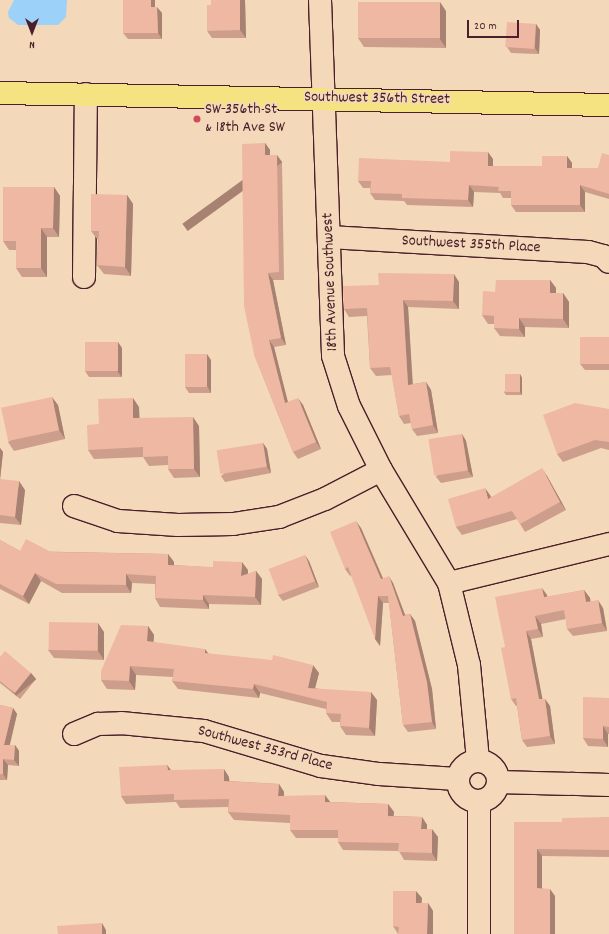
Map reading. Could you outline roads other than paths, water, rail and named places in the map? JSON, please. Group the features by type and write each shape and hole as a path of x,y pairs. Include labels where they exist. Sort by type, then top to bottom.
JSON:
{"main road":[{"name":"Southwest 356th Street","path":"0,93 325,98 609,105"}],"street":[{"name":"18th Avenue Southwest","path":"320,0 325,98 329,237 328,288 333,356 349,406 380,470 449,583 468,665 478,761"},
{"path":"84,277 86,94"},
{"name":"Southwest 355th Place","path":"329,237 588,252 603,256 609,262"},
{"path":"74,506 94,515 118,521 178,525 233,524 279,517 325,499 380,470"},
{"path":"449,583 609,544"},
{"name":"Southwest 353rd Place","path":"74,734 98,724 121,723 197,730 321,766 379,774 457,780"},
{"path":"478,761 494,769 498,782 493,796 479,802 464,796 457,780 463,767 478,761"},
{"path":"498,782 609,784"},
{"path":"479,802 479,934"}],"water":[{"path":"14,0 67,0 66,17 58,25 18,25 9,18 8,12"}],"place":[{"name":"SW 356th St & 18th Ave SW","path":"197,119"}]}
